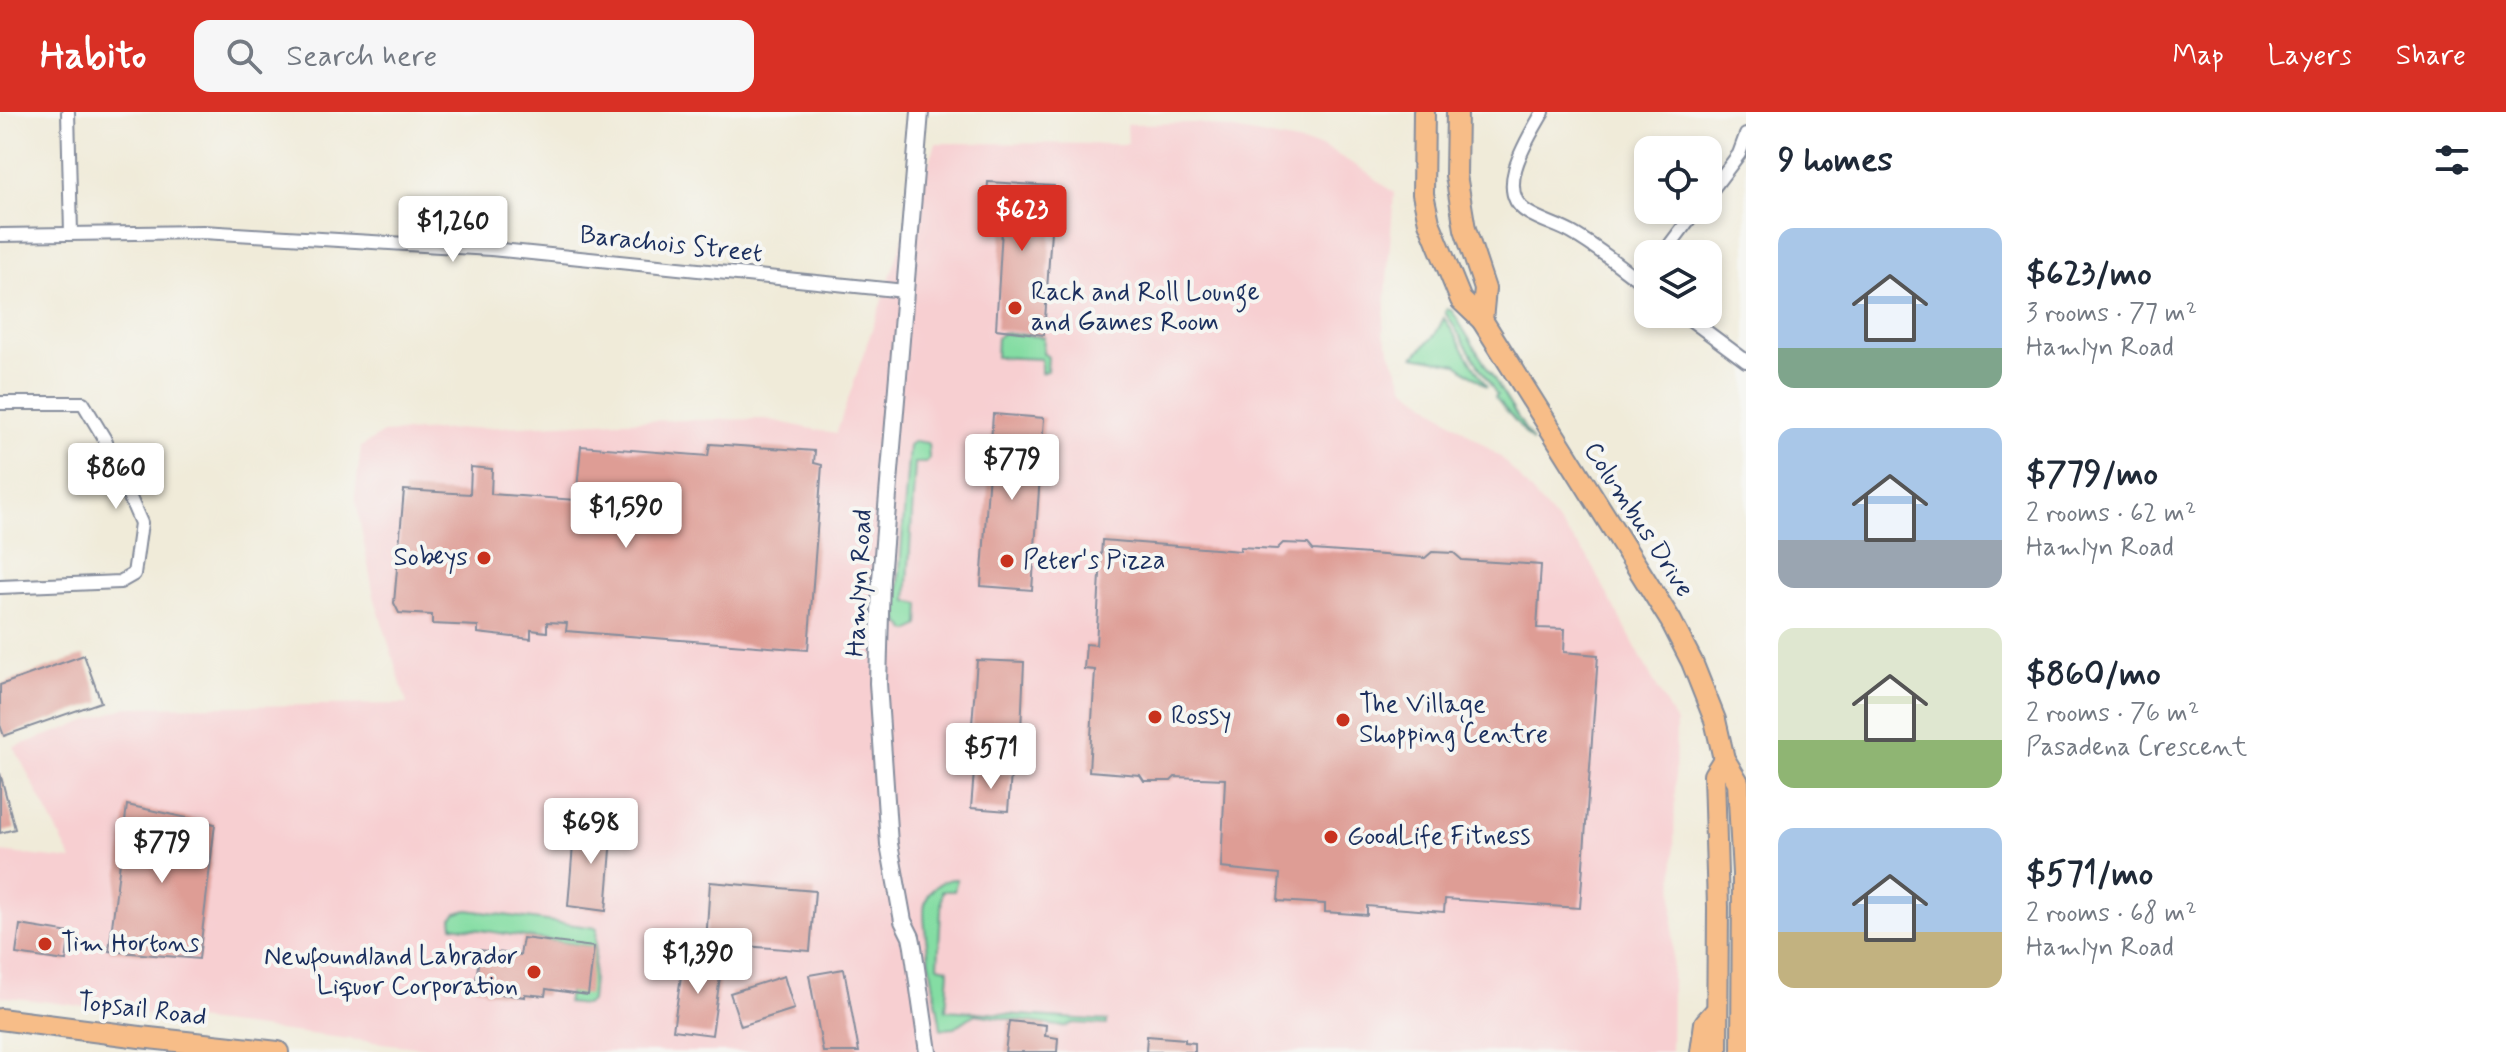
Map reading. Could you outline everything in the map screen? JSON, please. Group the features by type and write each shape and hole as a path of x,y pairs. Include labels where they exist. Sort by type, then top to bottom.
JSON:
{"main road":[{"name":"Columbus Drive","path":"1424,112 1423,194 1429,222 1461,300 1482,320 1671,621 1692,662 1715,720 1724,759 1738,782 1743,874 1742,1052"},
{"path":"1457,112 1456,175 1465,229 1485,289 1482,320"},
{"name":"Columbus Drive","path":"1717,1052 1718,907 1714,775 1724,759"},
{"path":"1701,1052 1705,1023 1717,1011"},
{"name":"Topsail Road","path":"0,1019 140,1045 278,1052"}],"street":[{"path":"68,112 71,233"},
{"name":"Hamlyn Road","path":"920,112 881,579 878,683 889,844 903,921 913,947 928,1052"},
{"path":"1543,112 1515,169 1512,184 1515,199 1528,213 1574,234 1634,273"},
{"path":"1722,176 1739,154 1746,135"},
{"name":"Barachois Street","path":"0,235 203,232 491,249 905,291"},
{"path":"1702,328 1746,361"},
{"path":"0,403 83,403 104,438 141,523 134,574 120,582 0,587"}],"shaded area":[{"path":"1197,123 1324,147 1367,172 1394,193 1383,333 1405,387 1503,459 1587,556 1676,723 1671,1052 455,1052 0,996 0,852 72,860 14,747 127,707 407,704 374,596 355,496 361,447 383,433 618,421 766,419 836,434 936,143 1128,144 1127,124"}],"green space":[{"path":"1447,309 1452,311 1533,442 1495,397 1497,395 1445,312"},
{"path":"1444,318 1487,387 1457,364 1414,356 1435,335"},
{"path":"1002,333 1044,337 1043,353 1048,357 1047,371 1041,373 1041,359 996,357 997,338"},
{"path":"915,441 928,443 929,459 926,463 915,463 907,601 920,604 919,625 910,631 899,622 897,609 909,445"},
{"path":"957,879 954,891 942,891 938,966 949,971 946,1010 1107,1021 1107,1025 1073,1023 1065,1027 975,1014 954,1028 941,1029 924,913 925,904 937,886 946,880"},
{"path":"468,910 597,928 591,1001 585,1005 567,1003 569,992 594,947 453,926 452,918"}],"building":[{"path":"988,182 1054,186 1044,335 996,329 1002,229 985,227"},
{"path":"993,414 1044,418 1032,590 981,586"},
{"path":"710,444 815,451 814,463 822,465 808,650 566,631 567,623 547,622 547,632 531,630 531,639 478,633 478,626 432,624 432,615 399,613 394,603 404,490 470,494 471,467 492,469 491,494 576,500 581,446 708,456"},
{"name":"The Village Shopping Centre","path":"1102,540 1240,551 1240,547 1277,549 1283,543 1308,544 1313,550 1425,558 1432,552 1454,553 1462,560 1541,565 1537,628 1565,629 1564,652 1598,655 1580,908 1445,899 1444,912 1367,906 1367,915 1325,912 1325,904 1278,901 1280,874 1221,868 1225,779 1175,777 1171,781 1144,781 1140,775 1089,771 1095,670 1084,669 1086,644 1096,645"},
{"path":"84,655 101,702 4,736 0,725 0,685"},
{"path":"977,660 1024,662 1020,754 970,750"},
{"path":"974,772 1011,774 1008,811 971,808"},
{"path":"0,773 15,829 0,833"},
{"path":"127,805 215,824 199,959 109,951"},
{"path":"575,821 613,825 606,911 568,906"},
{"path":"710,882 815,891 810,951 706,943"},
{"path":"20,925 70,933 66,961 16,954"},
{"name":"Newfoundland Labrador Liquor Corporation","path":"523,938 594,947 588,995 546,989 545,996 525,994 525,997 475,988 480,950 520,955"},
{"path":"684,956 722,962 712,1035 673,1030"},
{"path":"844,969 859,1052 823,1052 809,975"},
{"path":"784,976 794,1009 741,1026 730,993"},
{"path":"1009,1021 1046,1025 1045,1036 1058,1038 1057,1052 1005,1052"},
{"path":"1147,1036 1185,1039 1185,1042 1195,1043 1195,1052 1146,1052"}],"place":[{"name":"Rack and Roll Lounge and Games Room","path":"1015,308"},
{"name":"Sobeys","path":"484,558"},
{"name":"Peter's Pizza","path":"1007,561"},
{"name":"Rossy","path":"1155,717"},
{"name":"The Village Shopping Centre","path":"1343,720"},
{"name":"GoodLife Fitness","path":"1331,837"},
{"name":"Tim Hortons","path":"45,944"},
{"name":"Newfoundland Labrador Liquor Corporation","path":"534,972"}]}
